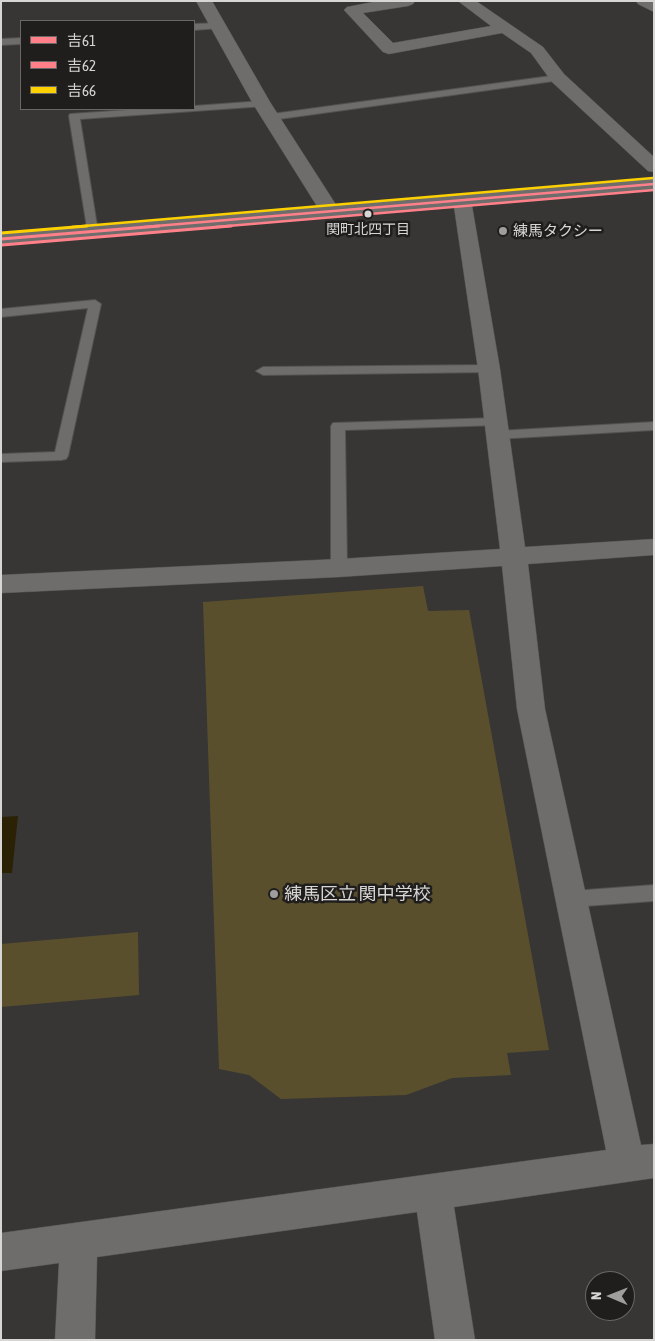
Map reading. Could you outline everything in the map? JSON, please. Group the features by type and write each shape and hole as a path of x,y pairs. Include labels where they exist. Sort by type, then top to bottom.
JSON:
{"street":[{"path":"204,1 267,111 330,212"},
{"path":"408,1 352,10 389,49 504,28"},
{"path":"465,1 537,50 558,78 654,168"},
{"path":"643,1 654,7"},
{"path":"1,239 654,184"},
{"path":"1,1252 640,1163 572,899 531,709 514,557 489,369 462,200"},
{"path":"1,584 339,568 654,548"},
{"path":"434,1191 455,1340"},
{"path":"75,1340 79,1240"}],"lane":[{"path":"195,27 218,26"},
{"path":"1,42 20,41"},
{"path":"195,108 267,111 558,78"},
{"path":"92,232 74,116 173,110"},
{"path":"1,313 95,304 61,456 1,458"},
{"path":"263,371 489,369"},
{"path":"339,568 338,426 496,429 654,426"},
{"path":"572,899 654,893"}],"shaded area":[{"path":"423,586 428,611 469,610 549,1050 507,1053 511,1075 452,1078 406,1095 281,1099 249,1075 219,1069 203,602"},
{"path":"18,816 12,873 1,873 1,817"},
{"path":"138,932 139,995 1,1007 1,944"}],"transit line":[{"name":"吉66","path":"1,233 653,178"},
{"name":"吉61","path":"1,239 654,184"},
{"name":"吉62","path":"2,245 654,190"}],"place":[{"name":"関町北四丁目","path":"368,214"},
{"name":"練馬タクシー","path":"503,231"},
{"name":"練馬区立 関中学校","path":"274,894"}]}
